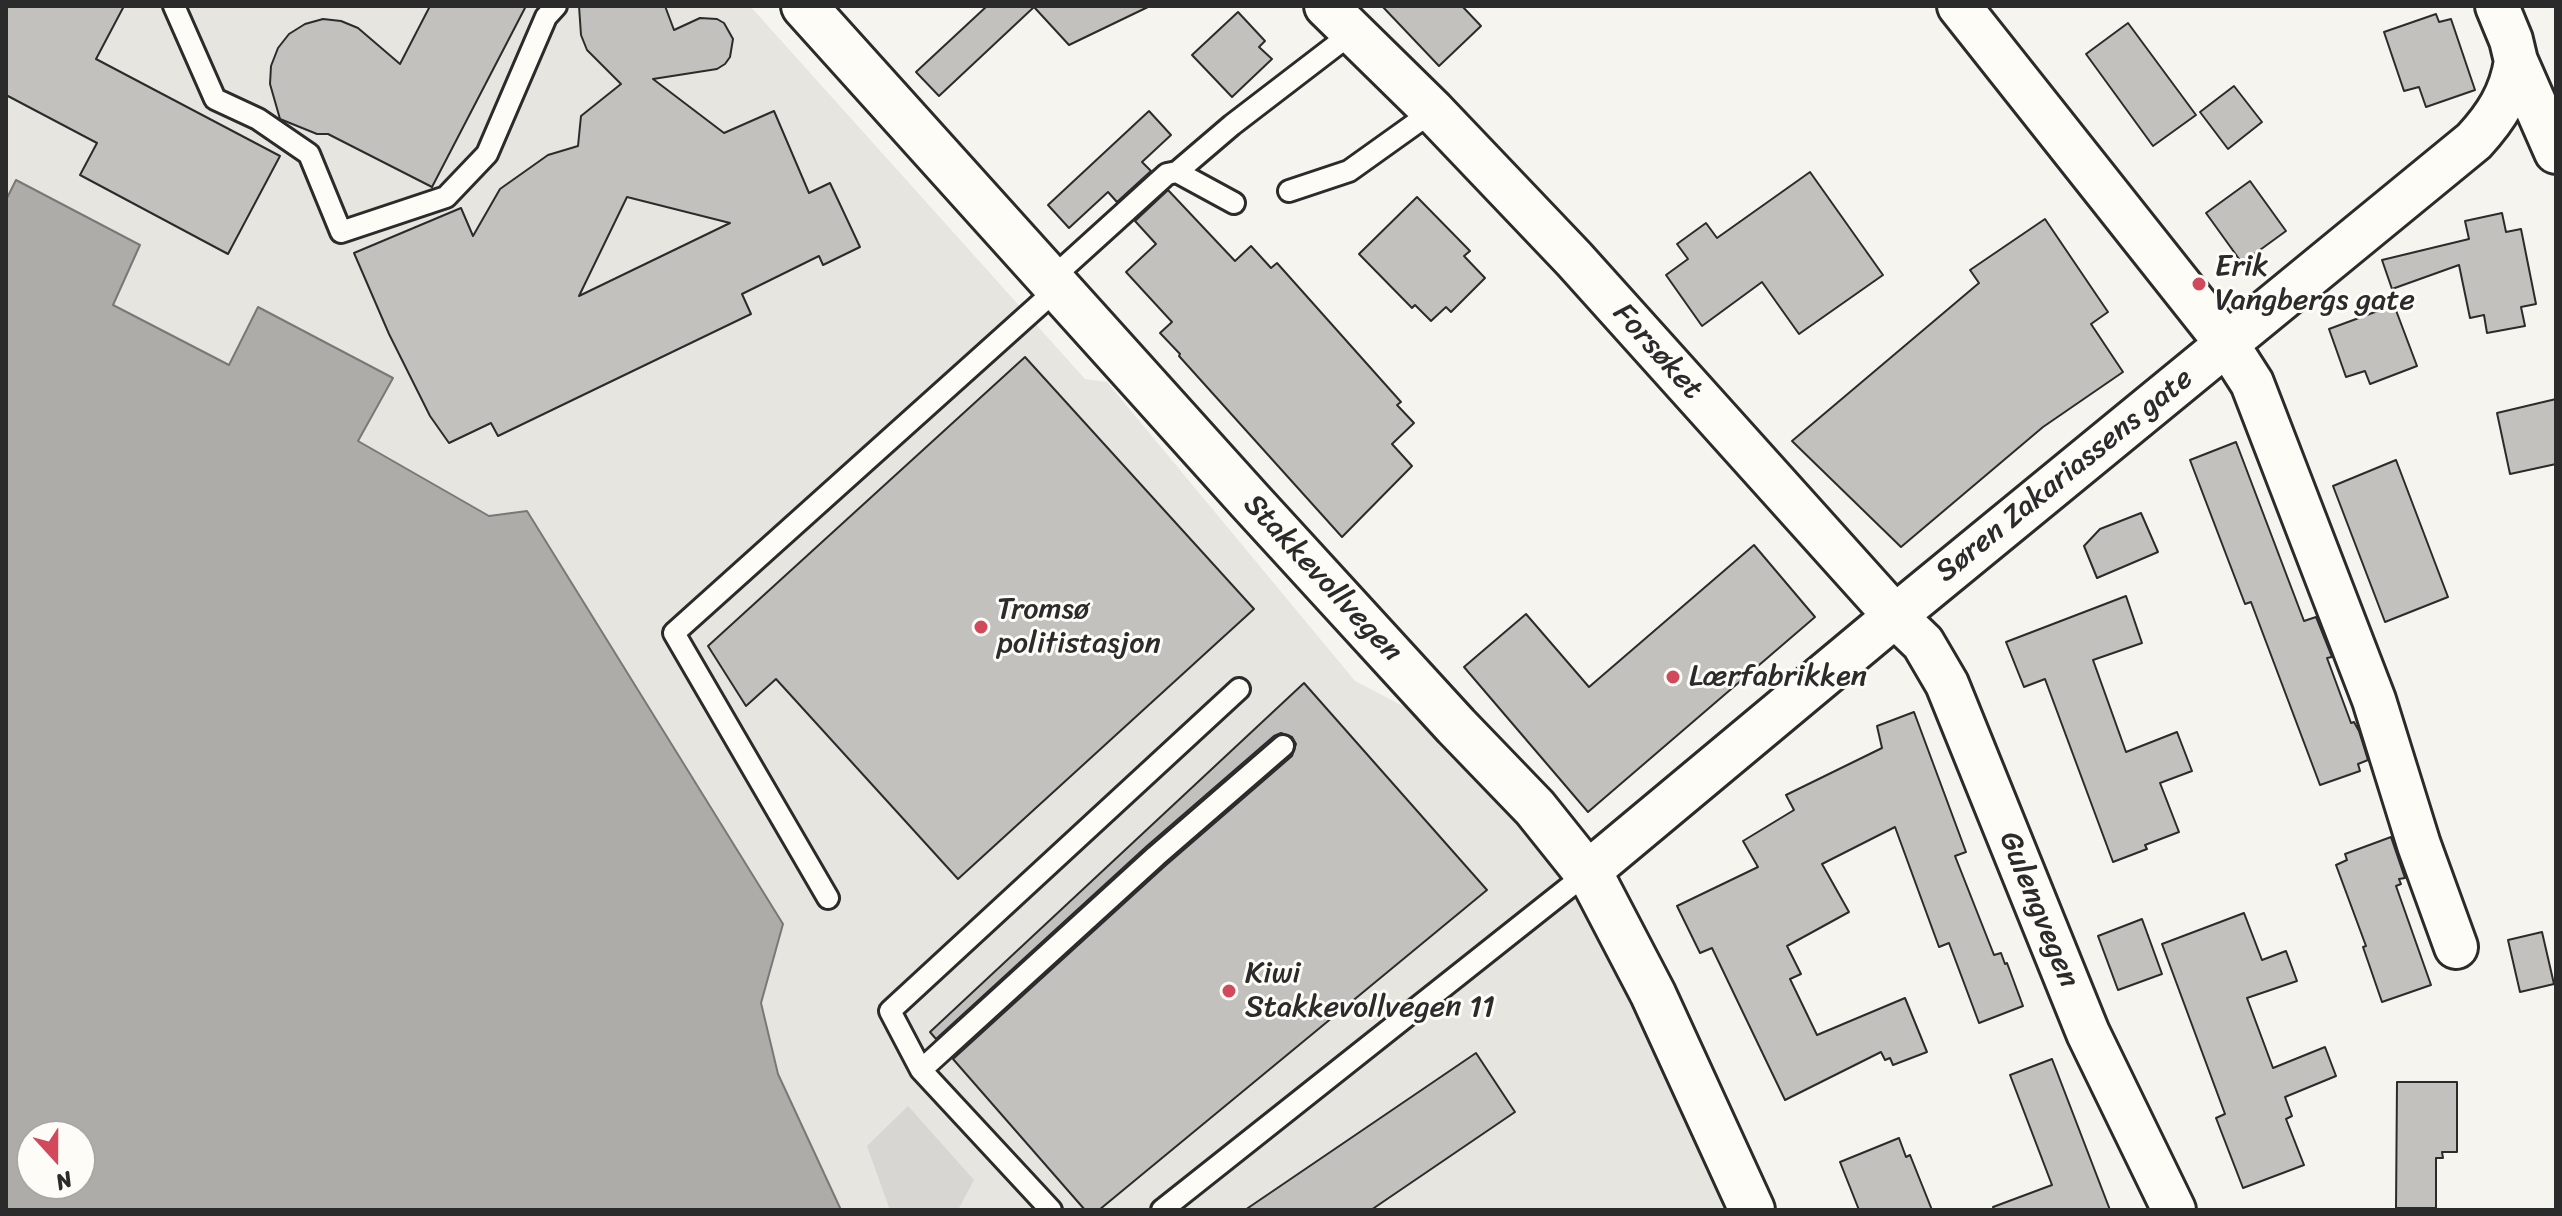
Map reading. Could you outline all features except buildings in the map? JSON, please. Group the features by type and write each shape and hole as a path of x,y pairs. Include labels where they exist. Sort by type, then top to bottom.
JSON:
{"street":[{"name":"Stakkevollvegen","path":"804,6 1456,726 1535,808 1587,873 1610,909 1653,994 1752,1210"},
{"path":"1959,6 2227,344 2252,383 2374,700 2419,845 2456,947"},
{"path":"2497,6 2516,61 2556,152"},
{"name":"Forsøket","path":"1339,19 1574,259 1895,616"},
{"name":"Søren Zakariassens gate","path":"1587,873 2474,141 2493,121 2503,103 2516,61"},
{"name":"Gulengvegen","path":"1895,616 1923,643 1947,684 2088,1033 2174,1210"}],"lane":[{"path":"174,6 215,99 258,119 309,154 341,232 446,197 487,154 546,17 556,6"},
{"path":"828,898 674,633 1054,284 1167,174 1177,172 1232,125 1339,19"},
{"path":"1289,191 1349,171 1423,102"},
{"path":"1177,172 1234,203"},
{"path":"1051,1210 921,1070 890,1011 1239,689"},
{"path":"921,1070 1156,856 1283,746"},
{"path":"1162,1210 1587,873"}],"shaded area":[{"path":"6,6 750,6 1085,379 1107,382 1355,681 1470,741 1570,887 1688,1077 1748,1210 841,1210 778,1074 761,1003 782,924 527,511 489,516 357,440 393,379 258,307 229,365 112,305 140,245 17,180 6,200"},
{"path":"16,180 140,245 113,305 229,365 258,307 393,378 358,441 489,516 527,511 783,924 761,1003 778,1074 841,1210 6,1210 6,200"},
{"path":"908,1106 974,1180 958,1210 890,1210 867,1146"}],"place":[{"name":"Erik Vangbergs gate","path":"2199,284"},
{"name":"Tromsø politistasjon","path":"981,627"},
{"name":"Lærfabrikken","path":"1673,677"},
{"name":"Kiwi Stakkevollvegen 11","path":"1229,991"}]}
